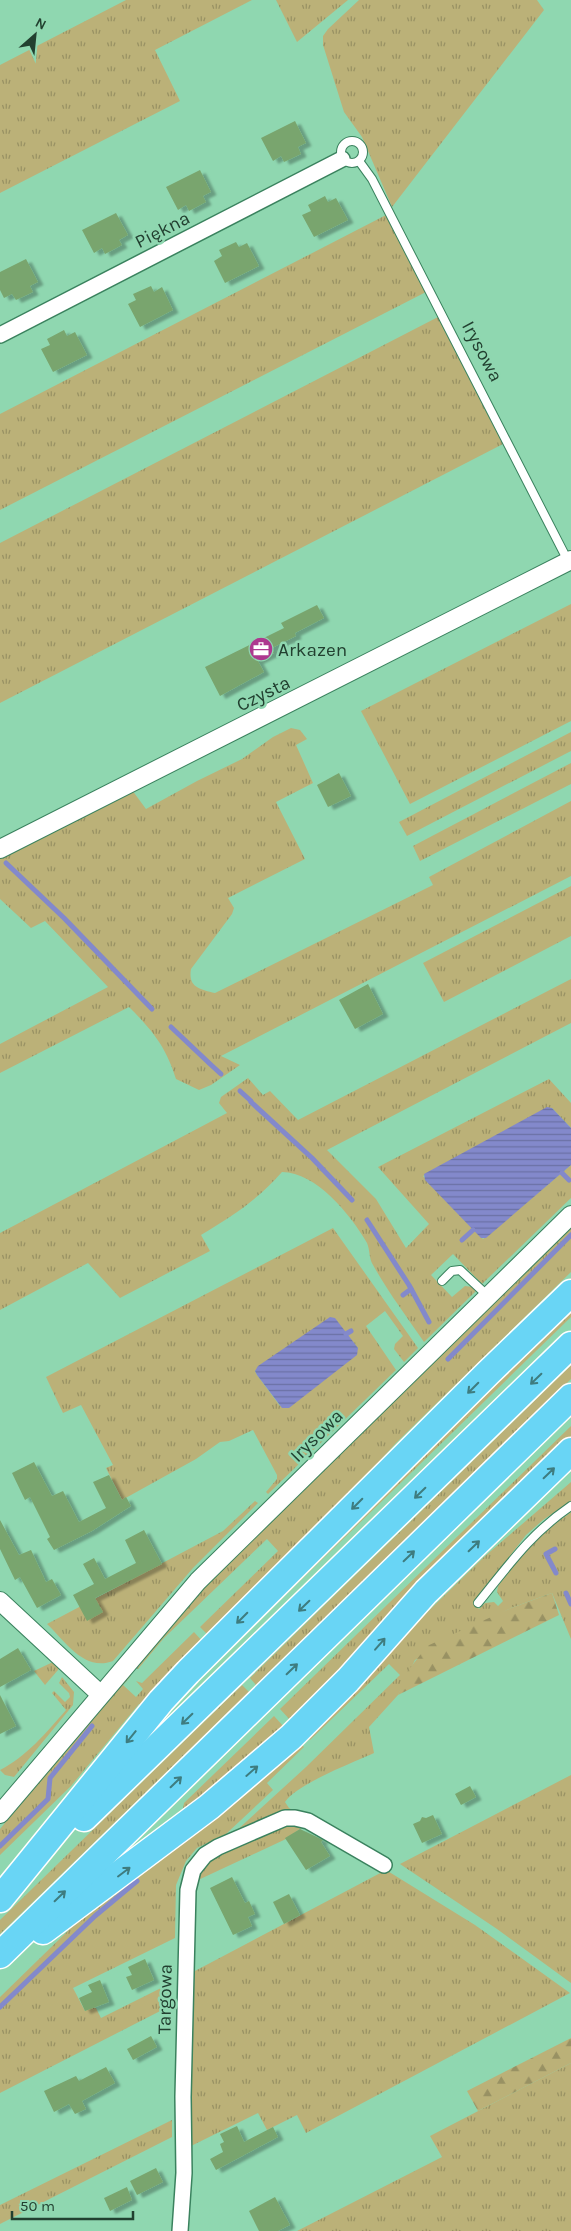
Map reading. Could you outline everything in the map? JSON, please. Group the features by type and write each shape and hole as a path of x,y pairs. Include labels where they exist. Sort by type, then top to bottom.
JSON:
{"highway":[{"path":"0,1899 161,1701 188,1672 488,1373 571,1293"},
{"path":"0,1899 571,1345"},
{"path":"0,1955 571,1398"},
{"path":"0,1963 210,1807 291,1737 348,1680 426,1592 571,1451"}],"street":[{"name":"Piękna","path":"0,335 342,159"},
{"name":"Czysta","path":"0,849 569,560"},
{"name":"Irysowa","path":"0,1814 198,1580 571,1216"},
{"path":"0,1601 100,1694"},
{"name":"Targowa","path":"180,2231 184,2173 183,2097 189,1885 196,1866 211,1851 278,1819 290,1817 308,1821 384,1865"}],"lane":[{"path":"353,141 362,148 363,154 359,161 352,164 342,159 341,148 344,144 353,141"},
{"name":"Irysowa","path":"359,161 372,179 569,560"},
{"path":"442,1281 452,1271 460,1270 488,1296"},
{"path":"478,1604 528,1540 548,1522 571,1506"}],"green space":[{"path":"126,0 252,0 155,50 180,101 0,193 0,65"},
{"path":"276,0 348,0 297,42"},
{"path":"359,0 537,0 544,10 392,207 362,137 344,112 323,45 323,36 328,29"},
{"path":"386,215 426,292 0,510 0,414"},
{"path":"438,317 503,444 0,703 0,543"},
{"path":"571,604 571,721 410,804 361,711"},
{"path":"291,728 300,730 307,739 296,745 313,783 276,802 305,859 228,898 234,908 232,914 191,969 191,980 196,986 215,993 433,885 429,877 571,801 571,876 221,1056 240,1065 211,1085 199,1090 176,1079 168,1058 158,1040 129,1007 0,1073 0,1044 108,987 45,921 31,928 0,899 0,858 132,790 146,809 242,759 273,737"},
{"path":"571,732 571,751 407,836 399,822"},
{"path":"571,763 571,784 420,861 413,846"},
{"path":"571,886 571,936 444,1002 423,963"},
{"path":"571,979 571,1023 327,1150 376,1199 406,1248 429,1224 378,1167 549,1079 571,1103 571,1128 552,1108 423,1176 483,1239 571,1165 571,1198 482,1284 453,1254 431,1275 452,1297 465,1286 473,1287 476,1291 424,1342 391,1295 372,1263 367,1243 342,1208 320,1187 307,1179 295,1174 282,1172 244,1207 201,1235 210,1251 120,1298 88,1263 0,1310 0,1233 227,1113 219,1103 221,1097 248,1078 263,1095 270,1091 298,1120"},
{"path":"571,1226 571,1272 396,1443 322,1525 209,1636 200,1627 278,1551 267,1539 164,1638 138,1669 134,1667 199,1591"},
{"path":"333,1228 418,1348 404,1362 394,1349 395,1344 403,1336 385,1311 366,1326 396,1370 268,1494 266,1492 277,1479 277,1475 253,1430 229,1441 220,1442 196,1459 122,1500 106,1468 113,1465 81,1405 63,1413 46,1377","holes":["346,1334 358,1348 280,1406 255,1371"]},
{"path":"571,1305 571,1317 225,1654 220,1648"},
{"path":"571,1365 571,1379 256,1685 250,1678"},
{"path":"571,1426 571,1438 493,1514 291,1721 280,1709"},
{"path":"571,1482 571,1501 543,1520 526,1535 474,1603 479,1609 485,1603 494,1602 498,1606 503,1601 497,1592 498,1586 528,1547 571,1512 571,1639 552,1593 511,1608 415,1660 398,1695 369,1727 374,1753 313,1781 291,1795 285,1802 289,1808 298,1813 273,1815 235,1832 306,1767 400,1675 389,1664 310,1740 303,1733 484,1557"},
{"path":"255,1501 258,1503 193,1568 113,1661 103,1663 84,1659 68,1646 47,1624 223,1531"},
{"path":"552,1593 559,1615 398,1695 407,1672 427,1646 511,1608"},
{"path":"194,1632 203,1642 142,1706 139,1704 71,1786 0,1855 0,1829 60,1755 99,1712 102,1705 128,1674 131,1676 123,1685 136,1697 143,1689 136,1681 142,1683"},
{"path":"53,1662 59,1667 58,1670 45,1685 34,1671"},
{"path":"62,1677 74,1692 73,1705 14,1777 5,1775 0,1770 10,1765 27,1751 66,1710 52,1693 54,1691 65,1702 70,1697 69,1693 59,1683"},
{"path":"242,1685 249,1692 0,1934 0,1920"},
{"path":"274,1716 285,1728 193,1804 183,1808 184,1803"},
{"path":"300,1743 304,1747 267,1783 273,1790 226,1834 197,1848 186,1861 176,1885 175,1938 73,1988 85,2011 92,2007 96,2008 101,2018 169,1984 170,2006 0,2093 0,1997 77,1922"},
{"path":"571,1775 571,1983 497,1929 400,1864"},
{"path":"277,1825 304,1826 286,1839 196,1881 207,1860"},
{"path":"386,1870 475,1925 570,1993 306,2133 297,2115 267,2130 258,2113 191,2146 193,1972"},
{"path":"571,2038 571,2063 478,2111 467,2091"},
{"path":"571,2063 571,2231 297,2231 442,2157 430,2136"},
{"path":"172,2120 172,2137 0,2224 0,2205"}],"water":[{"path":"547,1107 552,1108 571,1128 571,1165 486,1238 481,1238 425,1180 424,1174"},
{"path":"330,1317 335,1318 358,1348 357,1355 289,1408 282,1408 255,1371 258,1366"}],"building":[{"path":"295,121 306,143 298,147 301,154 284,162 281,156 273,161 261,138"},
{"path":"200,170 211,192 203,196 206,202 189,211 186,205 178,210 166,187"},
{"path":"325,196 328,202 336,198 348,220 314,237 302,215 311,211 308,205"},
{"path":"116,213 128,235 119,240 122,245 105,254 102,248 94,253 82,230"},
{"path":"236,242 239,247 247,243 259,266 225,283 214,261 222,256 219,250"},
{"path":"26,259 38,282 30,286 33,292 16,300 12,294 4,298 0,290 0,272"},
{"path":"151,286 154,292 162,287 173,310 140,327 128,304 136,300 133,294"},
{"path":"64,330 67,336 75,332 87,355 53,372 41,349 50,345 47,339"},
{"path":"317,605 324,618 295,633 296,636 272,648 274,653 258,661 264,672 220,696 205,667 284,628 281,623"},
{"path":"339,773 351,796 328,807 317,785"},
{"path":"368,984 383,1014 355,1029 339,1000"},
{"path":"34,1462 52,1496 63,1491 79,1522 106,1508 93,1482 109,1475 122,1500 126,1497 131,1506 92,1531 54,1550 47,1539 50,1537 30,1497 25,1500 12,1473"},
{"path":"0,1520 19,1555 31,1550 46,1582 52,1579 61,1595 37,1608 20,1577 15,1580 0,1549"},
{"path":"144,1530 162,1564 95,1598 103,1612 87,1621 73,1595 94,1584 83,1564 94,1558 105,1579 136,1563 125,1540"},
{"path":"18,1648 31,1670 0,1687 0,1659"},
{"path":"0,1695 16,1726 0,1734"},
{"path":"470,1786 476,1797 461,1805 455,1794"},
{"path":"433,1815 442,1834 422,1843 413,1824 420,1821 422,1817 426,1818"},
{"path":"300,1829 323,1840 321,1842 330,1856 306,1870 285,1838"},
{"path":"232,1877 245,1903 249,1901 255,1914 248,1917 252,1926 233,1935 210,1888"},
{"path":"289,1894 300,1915 284,1924 273,1902"},
{"path":"145,1959 154,1980 132,1990 126,1977 132,1975 128,1967"},
{"path":"100,1980 109,2002 85,2011 79,1998 92,1992 88,1985"},
{"path":"151,2036 157,2047 133,2060 127,2049"},
{"path":"106,2067 115,2083 82,2101 86,2109 75,2114 69,2104 54,2112 44,2091 76,2076 79,2081"},
{"path":"237,2126 244,2142 273,2127 278,2137 216,2170 210,2159 223,2152 220,2144 224,2142 220,2134"},
{"path":"156,2168 163,2182 137,2195 130,2181"},
{"path":"127,2187 132,2200 110,2211 104,2198"},
{"path":"275,2197 290,2225 278,2231 259,2231 249,2211"}],"waterway":[{"path":"6,863 64,918 152,1009"},
{"path":"171,1027 208,1062"},
{"path":"209,1063 221,1074"},
{"path":"240,1091 251,1101"},
{"path":"251,1102 312,1158 352,1200"},
{"path":"562,1173 569,1180"},
{"path":"367,1220 409,1285 429,1322"},
{"path":"462,1240 473,1230"},
{"path":"448,1359 571,1235"},
{"path":"403,1295 411,1289"},
{"path":"346,1334 351,1331"},
{"path":"555,1549 546,1554 556,1573"},
{"path":"566,1593 571,1604"},
{"path":"0,1846 48,1799 50,1778 92,1726"},
{"path":"0,2007 95,1916 137,1881"}],"place":[{"name":"Arkazen","path":"261,649"}]}
